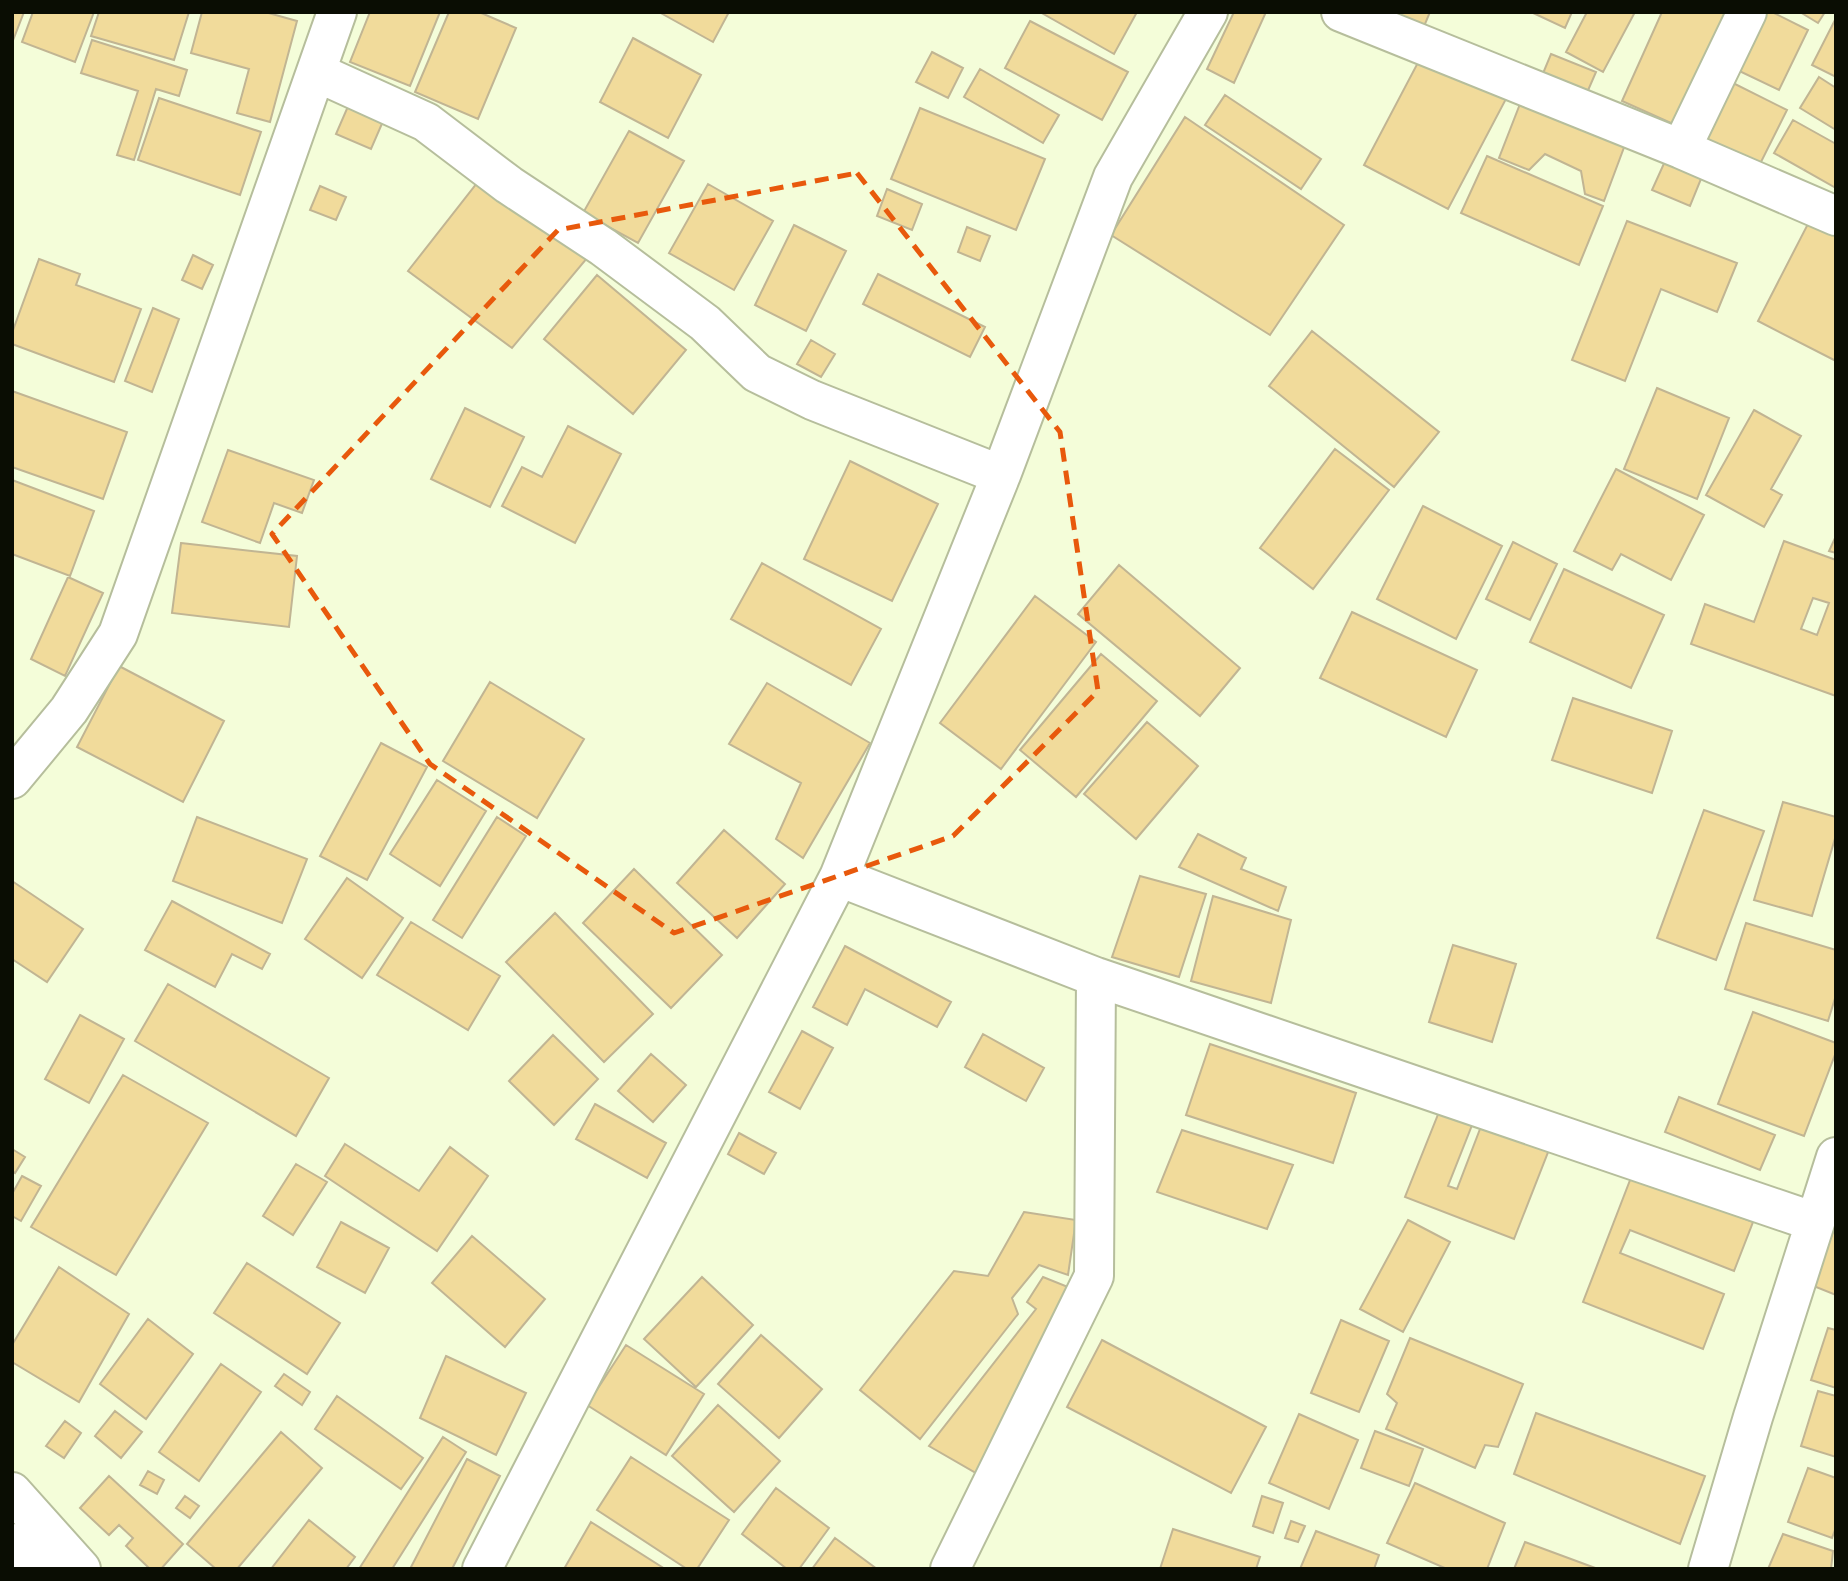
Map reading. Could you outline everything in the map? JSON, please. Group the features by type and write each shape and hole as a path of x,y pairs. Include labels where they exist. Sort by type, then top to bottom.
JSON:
{"street":[{"path":"12,779 69,710 118,634 337,12"},
{"path":"482,1569 839,877 1001,475 1113,177 1208,12"},
{"path":"1341,12 1681,149 1836,216"},
{"path":"1681,149 1747,12"},
{"path":"316,72 426,122 509,185 603,247 705,323 757,373 812,400 1001,475"},
{"path":"839,877 1096,977 1815,1222"},
{"path":"950,1569 1094,1276 1096,977"},
{"path":"1709,1569 1752,1417 1836,1157"},
{"path":"12,1492 81,1569"},
{"path":"12,1543 36,1569"}],"highlighted area":[{"path":"857,173 1060,432 1098,691 953,836 674,933 430,764 272,534 558,230"}],"building":[{"path":"12,12 24,12 12,43"},
{"path":"33,12 94,12 75,62 22,42"},
{"path":"99,12 189,12 174,60 91,36"},
{"path":"202,12 265,12 297,21 270,122 237,113 249,69 191,53"},
{"path":"370,12 440,12 410,86 350,62"},
{"path":"449,12 479,12 516,28 478,119 415,92"},
{"path":"659,12 729,12 713,42"},
{"path":"1040,12 1137,12 1114,54"},
{"path":"1234,12 1266,12 1234,83 1207,69"},
{"path":"1368,12 1430,12 1420,36"},
{"path":"1531,12 1572,12 1565,28"},
{"path":"1587,12 1635,12 1603,72 1566,52"},
{"path":"1662,12 1726,12 1682,128 1622,101"},
{"path":"1761,12 1772,12 1808,30 1779,90 1733,68"},
{"path":"1800,12 1825,12 1818,23"},
{"path":"1836,18 1836,77 1812,65"},
{"path":"1030,21 1128,72 1102,120 1005,68"},
{"path":"633,38 701,75 668,138 600,102"},
{"path":"92,40 187,70 179,96 156,89 134,160 117,155 138,91 81,73"},
{"path":"932,52 963,68 948,98 916,82"},
{"path":"1423,53 1507,97 1448,209 1364,165"},
{"path":"1551,54 1596,72 1583,102 1539,83"},
{"path":"980,69 1059,115 1043,143 964,97"},
{"path":"1819,77 1836,88 1836,130 1800,108"},
{"path":"1725,79 1787,110 1759,166 1698,136"},
{"path":"1225,95 1321,159 1301,189 1205,125"},
{"path":"159,98 261,132 240,195 138,160"},
{"path":"349,104 384,119 371,149 336,134"},
{"path":"1520,104 1626,142 1604,201 1585,194 1581,171 1545,154 1529,170 1499,158"},
{"path":"920,108 1045,159 1016,230 891,179"},
{"path":"1185,117 1344,225 1270,335 1111,235"},
{"path":"1793,120 1836,144 1836,188 1774,153"},
{"path":"629,131 684,161 638,243 583,213"},
{"path":"1487,156 1603,206 1579,265 1461,213"},
{"path":"1666,159 1703,174 1690,206 1652,190"},
{"path":"481,178 588,257 512,348 408,271"},
{"path":"708,184 773,221 734,290 669,253"},
{"path":"320,186 346,197 336,220 310,210"},
{"path":"887,189 922,204 912,230 877,216"},
{"path":"1811,218 1836,231 1836,361 1758,321"},
{"path":"1627,221 1737,263 1717,312 1661,289 1625,381 1572,360"},
{"path":"794,225 846,251 806,331 755,305"},
{"path":"967,227 990,236 980,261 958,252"},
{"path":"193,255 213,265 202,289 182,280"},
{"path":"39,259 80,274 76,285 141,309 114,382 12,344 12,333"},
{"path":"878,274 985,327 970,357 863,304"},
{"path":"597,275 686,350 633,414 544,339"},
{"path":"153,308 179,319 152,392 125,381"},
{"path":"1312,331 1439,432 1394,487 1269,386"},
{"path":"811,340 835,354 821,377 797,364"},
{"path":"1657,388 1729,418 1697,499 1624,469"},
{"path":"12,391 127,432 103,499 12,467"},
{"path":"465,408 524,437 490,507 431,479"},
{"path":"1754,410 1801,436 1771,489 1782,495 1764,527 1706,495"},
{"path":"568,426 621,454 575,543 502,506 522,467 542,477"},
{"path":"1335,449 1389,490 1313,589 1260,548"},
{"path":"228,450 314,480 302,513 274,503 260,543 202,522"},
{"path":"850,461 938,504 892,601 804,559"},
{"path":"1616,469 1704,515 1671,580 1621,554 1612,570 1574,551"},
{"path":"12,480 94,511 70,576 12,554"},
{"path":"1423,506 1502,546 1456,639 1377,599"},
{"path":"1836,536 1836,553 1829,551"},
{"path":"1784,541 1836,560 1836,696 1691,644 1705,604 1754,622","holes":["1813,598 1829,603 1817,635 1801,629"]},
{"path":"1513,542 1557,564 1530,620 1486,599"},
{"path":"181,543 297,556 289,627 172,613"},
{"path":"762,563 881,629 851,685 731,619"},
{"path":"1119,565 1240,668 1200,716 1078,614"},
{"path":"1564,569 1664,615 1631,688 1530,642"},
{"path":"68,577 103,593 65,676 31,659"},
{"path":"1035,596 1096,642 1001,769 940,723"},
{"path":"1352,612 1477,670 1446,737 1320,678"},
{"path":"1101,654 1157,701 1076,797 1020,750"},
{"path":"119,666 224,721 183,802 77,747"},
{"path":"490,682 584,739 537,818 443,761"},
{"path":"767,683 870,743 803,858 776,839 801,783 729,744"},
{"path":"1573,698 1672,731 1652,793 1552,760"},
{"path":"1147,722 1198,766 1136,839 1084,794"},
{"path":"381,743 427,767 367,880 320,856"},
{"path":"437,780 486,811 440,886 390,854"},
{"path":"1783,802 1836,817 1836,835 1812,916 1754,900"},
{"path":"1704,810 1764,831 1716,960 1657,938"},
{"path":"197,817 307,859 282,923 173,881"},
{"path":"497,817 526,836 462,938 433,920"},
{"path":"724,830 785,884 737,938 677,883"},
{"path":"1198,834 1246,858 1241,869 1286,887 1278,911 1179,867"},
{"path":"634,869 722,955 671,1008 583,923"},
{"path":"1140,876 1206,894 1179,977 1112,957"},
{"path":"347,878 403,918 362,978 305,939"},
{"path":"12,881 83,929 47,982 12,959"},
{"path":"1213,896 1291,920 1271,1003 1191,981"},
{"path":"172,901 270,954 262,969 232,954 215,987 145,950"},
{"path":"555,913 653,1014 604,1062 506,962"},
{"path":"411,922 500,976 468,1030 377,975"},
{"path":"1746,923 1836,950 1836,995 1828,1021 1725,989"},
{"path":"1453,945 1516,964 1492,1042 1429,1022"},
{"path":"845,946 951,1002 937,1027 865,989 847,1025 813,1007"},
{"path":"168,984 329,1078 296,1136 135,1041"},
{"path":"1753,1012 1836,1043 1836,1052 1804,1136 1718,1104"},
{"path":"80,1015 124,1039 89,1103 45,1079"},
{"path":"802,1031 833,1048 800,1109 769,1092"},
{"path":"983,1034 1044,1068 1026,1101 965,1067"},
{"path":"553,1035 598,1079 554,1125 509,1081"},
{"path":"1210,1044 1356,1093 1333,1163 1186,1115"},
{"path":"651,1054 686,1085 653,1122 618,1091"},
{"path":"123,1075 208,1123 116,1275 31,1227"},
{"path":"1679,1097 1775,1135 1760,1170 1665,1132"},
{"path":"1443,1102 1476,1115 1448,1186 1457,1189 1485,1116 1552,1142 1514,1239 1405,1197"},
{"path":"595,1104 666,1143 647,1178 576,1139"},
{"path":"1182,1130 1293,1165 1267,1229 1157,1192"},
{"path":"739,1133 776,1153 764,1174 728,1154"},
{"path":"345,1144 419,1191 450,1147 488,1176 437,1251 325,1176"},
{"path":"12,1149 25,1157 15,1173 12,1171"},
{"path":"296,1164 327,1182 293,1235 263,1216"},
{"path":"1632,1175 1753,1222 1734,1271 1630,1230 1620,1253 1724,1294 1703,1349 1583,1302"},
{"path":"22,1176 41,1186 21,1221 12,1216 12,1194"},
{"path":"1024,1212 1076,1220 1068,1275 1039,1265 1012,1298 1018,1314 920,1439 860,1390 954,1271 988,1276"},
{"path":"1408,1220 1450,1242 1403,1332 1360,1309"},
{"path":"341,1222 389,1248 365,1293 317,1267"},
{"path":"1836,1225 1836,1295 1811,1285"},
{"path":"472,1236 545,1299 505,1347 432,1283"},
{"path":"247,1263 340,1323 307,1374 214,1313"},
{"path":"59,1267 129,1314 79,1402 12,1362 12,1345"},
{"path":"702,1277 753,1325 696,1387 644,1339"},
{"path":"1043,1277 1068,1287 976,1473 929,1446 1036,1309 1027,1302"},
{"path":"148,1319 193,1354 146,1419 100,1384"},
{"path":"1341,1320 1389,1341 1359,1412 1311,1393"},
{"path":"1828,1328 1836,1330 1836,1388 1811,1380"},
{"path":"761,1335 822,1389 779,1438 718,1384"},
{"path":"1410,1338 1523,1384 1498,1447 1485,1445 1475,1468 1386,1429 1397,1403 1387,1394"},
{"path":"1102,1340 1266,1427 1231,1493 1067,1407"},
{"path":"626,1345 704,1394 666,1455 587,1405"},
{"path":"446,1356 526,1393 496,1455 420,1418"},
{"path":"221,1364 261,1392 199,1481 159,1452"},
{"path":"284,1374 310,1392 302,1405 275,1386"},
{"path":"1818,1391 1836,1396 1836,1457 1801,1446"},
{"path":"337,1396 423,1458 401,1489 315,1429"},
{"path":"718,1405 780,1461 734,1512 672,1456"},
{"path":"115,1411 142,1432 121,1458 95,1436"},
{"path":"1536,1413 1705,1476 1680,1544 1514,1474"},
{"path":"1299,1414 1358,1440 1329,1509 1269,1483"},
{"path":"65,1421 81,1433 64,1458 46,1446"},
{"path":"1375,1431 1423,1449 1409,1486 1361,1468"},
{"path":"281,1432 322,1468 237,1569 216,1569 187,1544"},
{"path":"443,1437 466,1452 392,1569 359,1569"},
{"path":"631,1457 729,1520 697,1569 687,1569 597,1510"},
{"path":"467,1459 500,1476 452,1569 410,1569"},
{"path":"1808,1468 1836,1478 1836,1527 1832,1538 1788,1522"},
{"path":"148,1471 164,1480 157,1494 140,1485"},
{"path":"109,1476 183,1544 161,1569 150,1569 126,1546 133,1538 119,1525 109,1535 80,1508"},
{"path":"1415,1483 1505,1523 1487,1569 1447,1569 1387,1543"},
{"path":"776,1488 829,1528 799,1569 787,1569 742,1534"},
{"path":"185,1496 199,1506 190,1518 176,1508"},
{"path":"1262,1496 1283,1503 1273,1533 1253,1526"},
{"path":"309,1520 355,1557 346,1569 271,1569"},
{"path":"1291,1521 1305,1526 1298,1542 1285,1538"},
{"path":"591,1522 665,1569 564,1569"},
{"path":"1173,1529 1260,1557 1256,1569 1160,1569"},
{"path":"1316,1531 1379,1555 1374,1569 1300,1569"},
{"path":"1783,1534 1833,1551 1831,1569 1768,1569"},
{"path":"835,1538 877,1569 812,1569"},
{"path":"1525,1542 1598,1569 1514,1569"}]}
